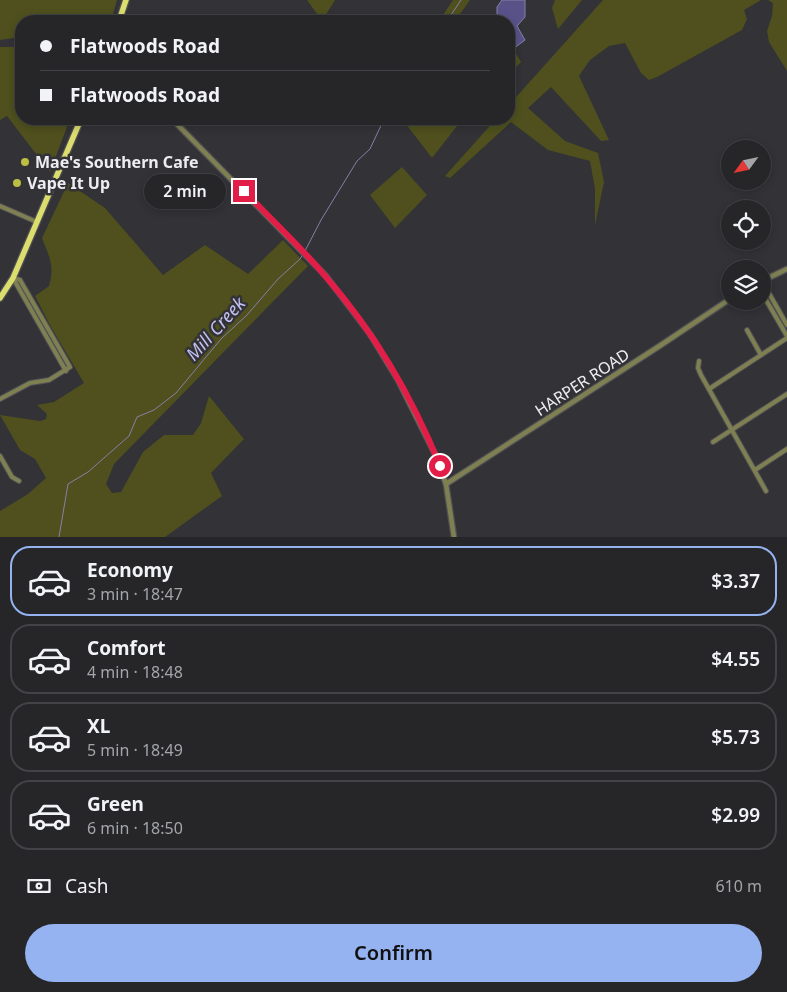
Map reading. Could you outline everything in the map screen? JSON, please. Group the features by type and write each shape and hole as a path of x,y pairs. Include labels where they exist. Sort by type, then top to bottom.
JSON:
{"highway":[{"path":"121,15 126,0"},
{"path":"0,298 13,278 78,125"}],"street":[{"path":"178,125 313,262 351,308 384,357 427,437 446,484 454,537"},
{"path":"0,206 37,222"},
{"path":"771,277 787,269"},
{"path":"0,399 30,383 49,380 70,367 20,280 13,278"},
{"path":"771,297 787,325"},
{"name":"HARPER ROAD","path":"446,484 721,305"},
{"path":"709,389 787,337 772,310 777,308"},
{"path":"747,330 761,355"},
{"path":"699,361 698,368 766,491"},
{"path":"713,442 787,394"},
{"path":"755,470 787,448"},
{"path":"0,456 12,477 19,481"}],"shaded area":[{"path":"0,0 117,0 111,15 15,15 15,38 0,40"},
{"path":"307,0 335,0 326,15 318,15"},
{"path":"453,0 470,0 459,15 443,15"},
{"path":"502,0 525,0 525,17 517,26 525,40 515,48 515,15 497,15 497,7"},
{"path":"555,0 582,0 558,29 552,8"},
{"path":"603,0 761,0 744,10 747,19 742,30 649,80 641,73 625,43 609,46 590,60 579,76 609,140 601,141 551,87 528,108 565,141 598,153 604,182 595,225 595,189 590,161 548,150 515,125 515,98"},
{"path":"768,0 787,0 787,71 769,42 767,31 772,16 773,3"},
{"path":"0,47 15,47 15,125 68,125 50,172 7,116 0,120"},
{"path":"515,52 521,62 515,68"},
{"path":"407,125 457,125 432,158"},
{"path":"491,125 508,125 450,178 445,176"},
{"path":"402,167 427,195 395,228 370,195"},
{"path":"68,183 105,208 163,275 205,245 248,274 283,240 308,266 114,464 106,484 112,493 121,492 143,452 164,435 193,435 201,423 209,396 244,439 211,473 222,496 165,537 0,537 0,511 28,494 46,478 35,459 20,450 0,415 40,421 46,419 47,414 37,405 54,402 84,383 35,296 49,286 51,267 42,238"}],"waterway":[{"name":"Mill Creek","path":"451,15 461,0"},
{"name":"Mill Creek","path":"305,251 321,220 357,161 370,149 381,125"},
{"name":"Mill Creek","path":"59,537 68,484 88,472 129,436 137,417 154,410 176,393 221,339 247,315 278,279 303,254"}],"place":[{"name":"Mae's Southern Cafe","path":"25,162"},
{"name":"Vape It Up","path":"17,183"}],"route":[{"path":"244,191 326,276 370,334 398,380 440,466"}]}
